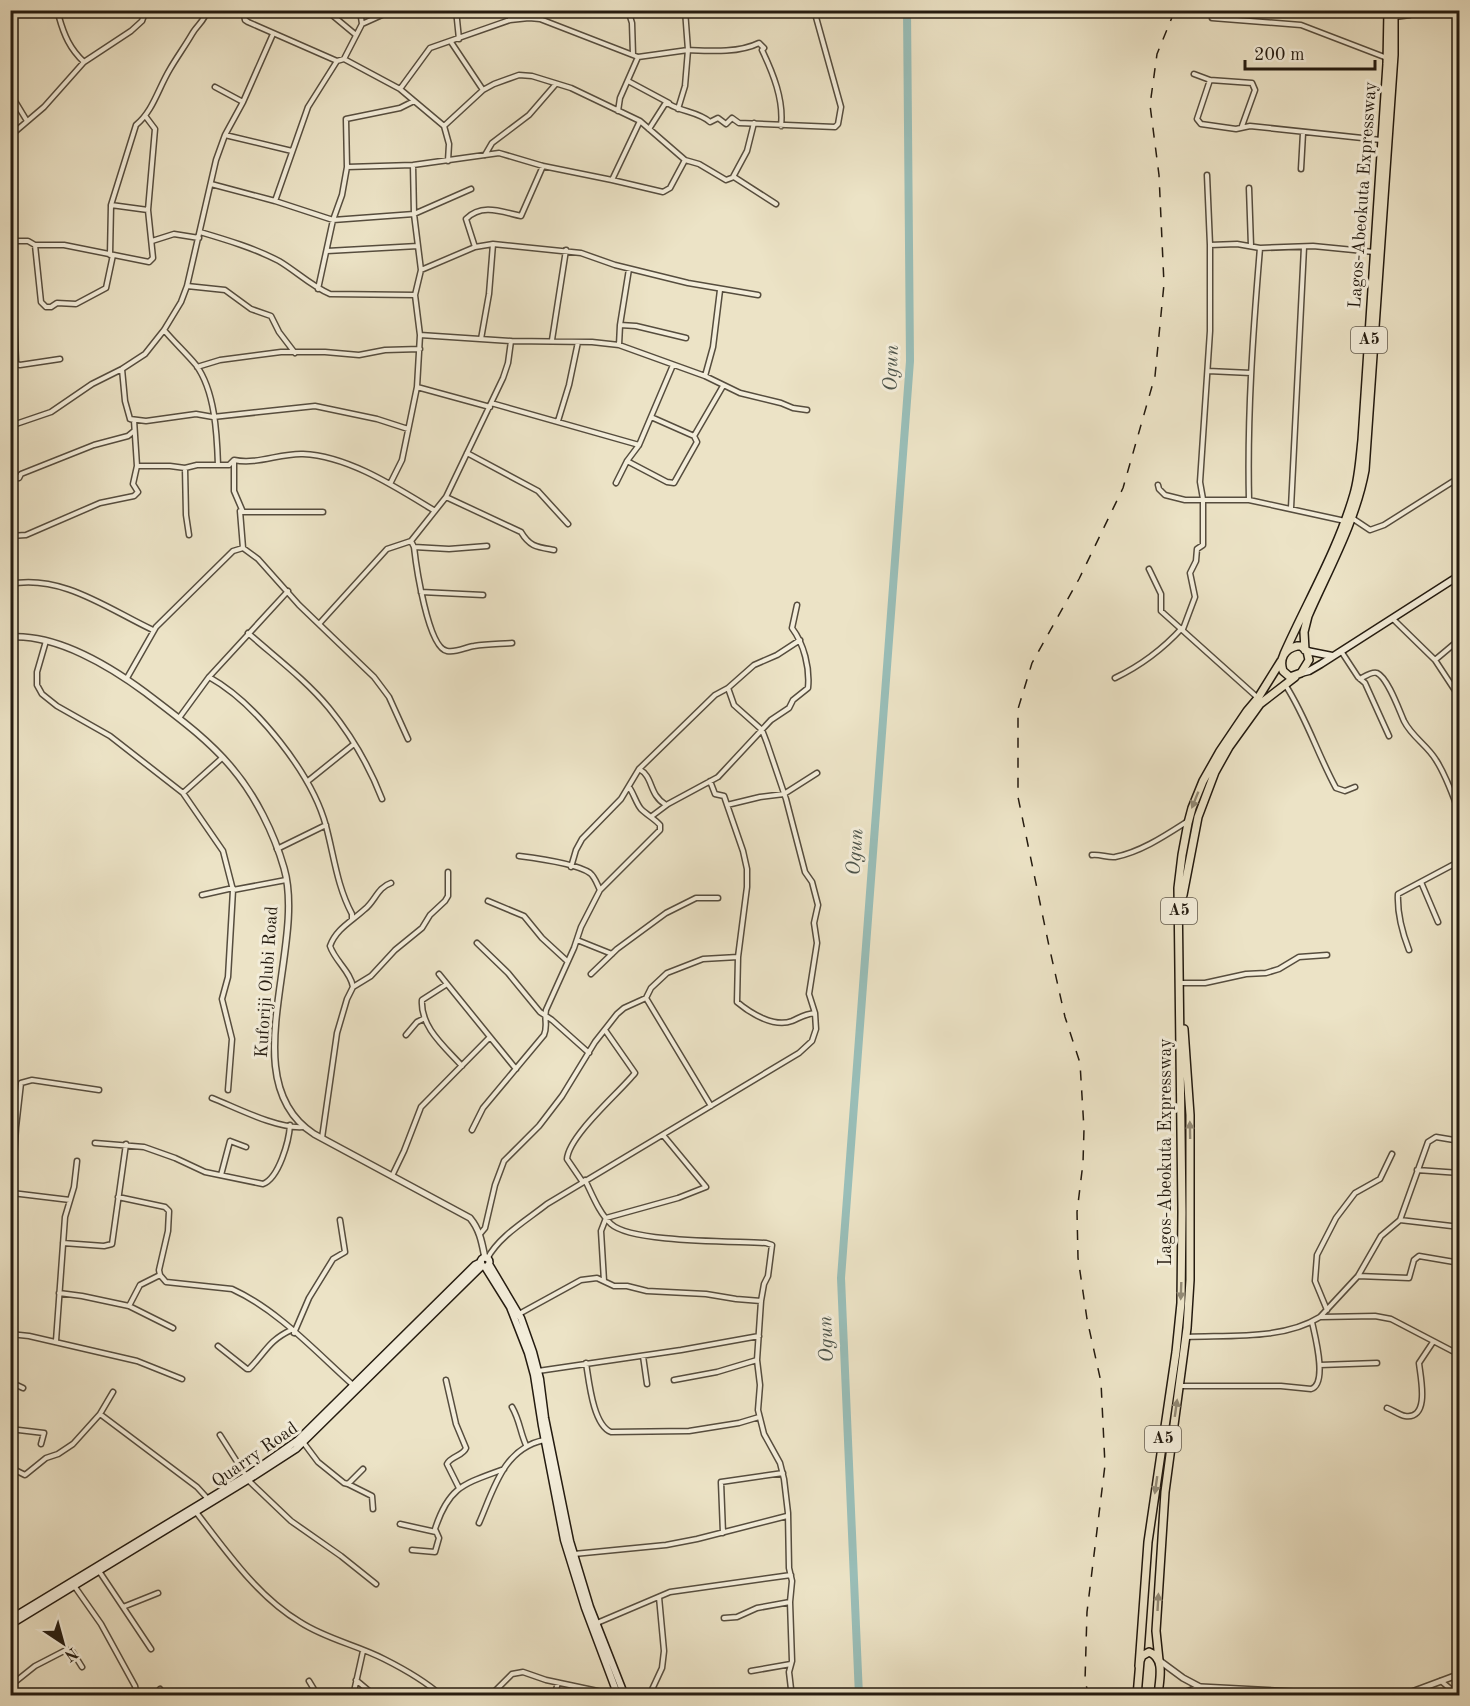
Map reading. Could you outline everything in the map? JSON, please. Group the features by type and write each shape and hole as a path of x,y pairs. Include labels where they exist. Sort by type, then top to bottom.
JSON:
{"highway":[{"name":"Lagos-Abeokuta Expressway","path":"1139,1666 1148,1542 1181,1303 1182,1188 1178,888 1182,855 1197,795 1211,765 1258,698 1282,658 1348,520 1360,461 1388,58 1388,10"},
{"name":"Lagos-Abeokuta Expressway","path":"1306,651 1304,632 1308,616 1362,485 1367,451 1396,13"},
{"path":"1298,675 1286,675 1283,671 1282,658 1292,647 1304,648 1306,651"},
{"name":"A5","path":"1298,675 1309,660 1306,651"},
{"name":"Lagos-Abeokuta Expressway","path":"1159,1660 1156,1631 1162,1529 1186,1337 1190,1280 1190,1115 1182,983 1183,888 1203,801 1223,758 1260,704 1298,675"},
{"path":"1173,1371 1181,1371"},
{"path":"1139,1666 1143,1656 1149,1652 1155,1654 1159,1660"},
{"name":"A5","path":"1158,1695 1159,1660"},
{"name":"A5","path":"1137,1695 1139,1666"}],"main road":[{"path":"1298,675 1309,671 1460,575"},
{"path":"1306,651 1333,656"},
{"path":"485,1262 519,1315 538,1371 561,1504 574,1554 621,1695"},
{"path":"485,1262 510,1307 528,1353 567,1551 585,1608 621,1695"},
{"name":"Quarry Road","path":"10,1625 196,1512 289,1448 475,1265 485,1262"},
{"name":"Quarry Road","path":"10,1619 208,1499 289,1454 303,1443 485,1262"}],"street":[{"path":"10,57 14,10"},
{"path":"10,136 44,107 84,62 131,31 142,21 143,12 154,10"},
{"path":"35,245 41,302 46,307 57,303 76,304 106,288 112,255 111,204 136,125 147,117 170,69 193,32 205,19 207,10"},
{"path":"243,10 245,20 248,22 337,61 344,59 400,89 444,126 449,144 448,161"},
{"path":"326,10 356,35"},
{"path":"344,59 362,24 360,10"},
{"path":"362,24 393,10"},
{"path":"456,10 459,39"},
{"path":"509,10 510,20"},
{"path":"618,111 620,98 636,56 628,10"},
{"path":"678,109 686,86 688,50 685,10"},
{"path":"628,81 678,109 703,116 710,122 717,118 726,124 732,118 739,123 833,128 838,124 841,107 814,10"},
{"path":"1396,13 1410,15"},
{"path":"59,17 68,42 75,54 84,62"},
{"path":"1212,18 1301,25 1388,58"},
{"path":"400,89 430,48 510,20 540,19 636,56 688,50 750,48 759,43 764,48 762,50 780,103 781,126"},
{"path":"10,426 51,412 92,384 122,369 145,354 164,330 181,302 187,286 225,135 243,102 273,34"},
{"path":"451,42 483,90"},
{"path":"275,201 308,107 337,61"},
{"path":"444,126 483,90 507,78 519,75 532,76 571,88 640,121 685,160 699,164 726,180 734,177"},
{"path":"1194,75 1210,80 1248,82 1255,86 1241,127"},
{"path":"1210,80 1197,119 1201,124 1236,129 1250,126 1382,140"},
{"path":"485,154 492,143 529,115 556,84"},
{"path":"215,87 243,102"},
{"path":"10,93 27,121"},
{"path":"318,289 347,167 347,117 400,108 414,101"},
{"path":"649,129 665,104 669,104"},
{"path":"10,241 28,241 35,245 64,245 149,262 153,258 148,210 154,129 147,117"},
{"path":"612,180 640,121"},
{"path":"734,177 732,177 747,151 754,123"},
{"path":"1301,169 1304,133"},
{"path":"225,135 292,151"},
{"path":"347,167 412,165 499,153 543,166 663,192 670,188 685,160"},
{"path":"390,484 402,460 417,387 420,349 415,295 421,270 414,214 412,165"},
{"path":"474,247 466,219 473,211 486,209 521,216 543,166"},
{"path":"1115,678 1148,660 1182,629 1195,597 1190,573 1196,561 1197,549 1203,545 1203,499 1200,482 1208,371 1210,244 1207,175"},
{"path":"734,177 776,204"},
{"path":"211,184 275,201 333,220 414,214 471,189"},
{"path":"1249,188 1251,246"},
{"path":"111,204 148,210"},
{"path":"200,232 235,242 278,261 318,289 330,294 415,295"},
{"path":"152,240 174,234 199,238"},
{"path":"481,339 489,294 493,244"},
{"path":"421,270 474,247 493,244 566,250 629,269 720,290 758,295"},
{"path":"1210,244 1260,248 1313,246 1374,252"},
{"path":"327,251 418,246"},
{"path":"1291,508 1304,247"},
{"path":"1249,500 1248,446 1251,373 1260,248"},
{"path":"552,340 566,250"},
{"path":"619,345 629,269"},
{"path":"187,286 225,290 251,309 271,316 294,353"},
{"path":"705,376 712,347 720,290"},
{"path":"14,310 16,364"},
{"path":"620,325 636,326 686,338"},
{"path":"164,330 197,367 209,394 219,465"},
{"path":"420,335 619,345 705,376 723,386 750,396 807,410"},
{"path":"319,624 387,549 411,541 446,497 508,363 511,341"},
{"path":"558,421 569,385 578,342"},
{"path":"197,367 239,357 325,352 359,355 385,350 420,349"},
{"path":"10,364 20,365 60,359"},
{"path":"616,483 627,461 639,445 673,365"},
{"path":"10,536 26,535 100,503 134,496 138,492 133,484 137,466 134,420 130,419 124,401 122,369"},
{"path":"1208,371 1251,373"},
{"path":"694,436 723,386"},
{"path":"417,387 558,421 639,445"},
{"path":"130,419 146,421 196,414 213,417 315,406 377,419 408,429"},
{"path":"627,461 667,482 674,483 697,442 694,436 651,417"},
{"path":"10,477 19,478 21,474 94,445 128,436 135,430"},
{"path":"467,453 538,491 568,524"},
{"path":"234,460 245,462 302,454 329,458 351,465 390,484 435,511"},
{"path":"137,466 185,468 197,465 229,465 234,460"},
{"path":"234,460 234,491 243,512"},
{"path":"185,468 186,515 189,535"},
{"path":"1158,485 1165,495 1185,500 1249,500 1348,520 1370,530 1383,525 1460,477"},
{"path":"446,497 521,532 534,546 554,550"},
{"path":"323,512 240,511 243,548 258,559 381,687 392,704 408,739"},
{"path":"411,541 414,546 421,592 438,644 444,650 451,651 475,645 512,643"},
{"path":"414,546 448,549 486,546"},
{"path":"127,678 153,630 233,551 243,548"},
{"path":"1149,569 1161,594 1161,611 1258,698"},
{"path":"10,584 37,582 54,584 153,630"},
{"path":"179,718 209,677 288,591"},
{"path":"421,592 483,595"},
{"path":"652,816 666,805 718,777 771,720 789,708 793,700 808,688 808,675 800,640 792,628 797,605"},
{"path":"1393,618 1435,660 1459,695"},
{"path":"248,633 328,707 354,744 382,799"},
{"name":"Kuforiji Olubi Road","path":"10,637 46,641 85,655 127,678 179,718 222,758 246,786 277,849 286,880 288,940 277,1018 275,1067 278,1084 286,1105 303,1127 470,1218 480,1234"},
{"path":"1435,660 1460,639"},
{"path":"571,867 582,839 621,799 639,769 719,691 728,688 754,665 777,655 800,640"},
{"path":"46,641 37,672 37,685 42,694 57,706 110,736 183,793 223,851 233,889 228,976 222,999 232,1039 228,1090"},
{"path":"1340,651 1365,683 1389,736"},
{"path":"1360,679 1373,672 1382,678 1410,731 1436,758 1454,793 1460,815"},
{"path":"209,677 229,690 258,718 281,743 308,782 326,825 339,887 352,914 352,919"},
{"path":"1286,686 1321,762 1336,788 1345,791 1355,787"},
{"path":"485,1262 491,1251 547,1204 806,1047 815,1035 815,1013 809,994 817,943 814,923 818,905 812,882 805,872 784,794 762,730 734,705 728,688"},
{"path":"308,782 354,744"},
{"path":"183,793 222,758"},
{"path":"639,769 644,772 658,800 666,805"},
{"path":"727,805 784,794 817,773"},
{"path":"711,782 716,794 724,796 743,850 747,869 736,999 740,1004 765,1018 782,1022 791,1021 803,1014 815,1013"},
{"path":"472,1130 483,1108 544,1035 548,1027 545,1016 581,927 600,890 660,830 660,825 652,816 640,808 629,787"},
{"path":"1092,855 1112,857 1122,854 1154,841 1189,821"},
{"path":"277,849 326,825"},
{"path":"519,856 549,860 589,872 596,880 600,890"},
{"path":"1409,950 1401,924 1398,894 1460,861"},
{"path":"322,1138 337,1033 347,999 353,987 371,976 395,950 422,928 430,915 445,901 448,896 448,872"},
{"path":"202,895 286,880"},
{"path":"1421,882 1438,922"},
{"path":"353,987 352,981 336,960 330,946 337,933 366,909 384,887 391,883"},
{"path":"591,974 651,922 692,899 718,898"},
{"path":"488,901 524,916 547,943 567,961"},
{"path":"577,940 612,954"},
{"path":"477,943 508,972 530,1002 589,1054"},
{"path":"1182,983 1266,973 1280,969 1299,957 1327,955"},
{"path":"485,1262 480,1234 484,1228 504,1161 550,1111 575,1078 604,1030 624,1008 646,998 651,988 667,973 703,959 738,957"},
{"path":"439,974 516,1069"},
{"path":"447,984 422,1000 423,1019 462,1066"},
{"path":"646,998 671,1036 711,1106"},
{"path":"406,1035 417,1022 423,1019"},
{"path":"604,1030 635,1073 580,1133 567,1159 606,1218 614,1226 651,1237 770,1243 772,1245 761,1301 757,1360 760,1385 759,1417 783,1473 787,1516 792,1581 789,1672 791,1689 784,1695"},
{"path":"392,1176 421,1107 490,1037"},
{"path":"10,1226 13,1132 20,1086 23,1081 99,1090"},
{"path":"212,1098 279,1124 290,1125 294,1128 303,1127"},
{"path":"95,1143 126,1144 154,1150 206,1172 266,1184 286,1151 290,1125"},
{"path":"606,1218 678,1198 706,1186 663,1135"},
{"path":"1186,1337 1260,1333 1312,1322 1320,1317 1358,1276 1381,1236 1400,1220 1417,1170 1431,1139 1436,1137 1460,1140"},
{"path":"221,1175 230,1141 246,1147"},
{"path":"63,1244 104,1246 112,1244 126,1144"},
{"path":"1327,1310 1316,1281 1317,1255 1330,1228 1355,1193 1380,1179 1392,1154"},
{"path":"56,1341 65,1216 74,1187 77,1161"},
{"path":"1417,1170 1460,1173"},
{"path":"12,1193 70,1200"},
{"path":"118,1197 165,1207 169,1212 168,1231 159,1270 166,1282 232,1289 269,1312 293,1331 353,1386"},
{"path":"604,1281 601,1231 606,1218"},
{"path":"1400,1220 1460,1227"},
{"path":"218,1346 249,1369 265,1348 281,1335 293,1331 309,1298 333,1259 343,1254 340,1221"},
{"path":"1358,1276 1409,1278 1414,1260 1419,1256 1460,1263"},
{"path":"129,1306 140,1285 160,1275"},
{"path":"519,1315 581,1280 593,1278 614,1286 627,1286 647,1292 706,1294 761,1301"},
{"path":"59,1293 129,1306 173,1328"},
{"path":"1320,1317 1375,1316 1391,1319 1460,1355"},
{"path":"1179,1386 1281,1386 1311,1389 1319,1386 1320,1365 1312,1322"},
{"path":"10,1334 29,1335 137,1361 182,1379"},
{"path":"538,1371 759,1336"},
{"path":"1387,1408 1406,1416 1419,1410 1423,1397 1419,1363 1432,1342"},
{"path":"643,1356 647,1384"},
{"path":"674,1380 717,1372 757,1360"},
{"path":"586,1363 601,1425 611,1432 689,1431 739,1423 759,1417"},
{"path":"1320,1365 1377,1363"},
{"path":"446,1380 456,1424 466,1448 463,1453 447,1464 459,1488"},
{"path":"10,1382 23,1388"},
{"path":"10,1469 25,1475 46,1458 58,1454 72,1444 100,1414 112,1392"},
{"path":"512,1407 521,1423 522,1437 526,1445"},
{"path":"100,1414 197,1487 208,1499"},
{"path":"10,1429 44,1433 41,1444"},
{"path":"220,1435 247,1478 291,1521 376,1584"},
{"path":"479,1523 497,1478 504,1468 526,1445 545,1440"},
{"path":"303,1443 336,1478 372,1496 373,1509"},
{"path":"412,1550 435,1552 439,1538 436,1532 449,1497 459,1488 504,1468"},
{"path":"348,1484 363,1469"},
{"path":"723,1533 721,1482 783,1473"},
{"path":"196,1512 245,1573 288,1614 335,1640 384,1658 442,1695"},
{"path":"574,1554 666,1545 787,1516"},
{"path":"400,1524 436,1532"},
{"path":"99,1571 151,1649"},
{"path":"597,1623 676,1591 791,1575"},
{"path":"75,1587 101,1624 135,1686 136,1691 130,1695"},
{"path":"123,1607 158,1593"},
{"path":"649,1695 662,1668 664,1651 659,1597"},
{"path":"724,1618 737,1617 757,1608 790,1602"},
{"path":"18,1695 10,1688 35,1666 60,1651 68,1649 82,1666"},
{"path":"353,1695 363,1651"},
{"path":"1159,1660 1183,1678 1201,1687 1284,1693 1369,1695"},
{"path":"751,1671 791,1664"},
{"path":"490,1695 512,1674 518,1672 558,1683 621,1695"},
{"path":"1401,1695 1460,1674"},
{"path":"356,1680 375,1695"},
{"path":"309,1681 318,1695"},
{"path":"1441,1681 1459,1695"},
{"path":"554,1695 558,1683"},
{"path":"1174,1695 1190,1693 1201,1687"},
{"path":"160,1689 164,1695"}],"waterway":[{"name":"Ogun","path":"859,1696 841,1278 910,361 907,10"}],"railway":[{"path":"1089,1696 1085,1681 1087,1612 1105,1465 1101,1382 1087,1319 1078,1258 1077,1212 1083,1163 1084,1129 1080,1063 1065,1017 1018,797 1018,709 1032,663 1079,579 1123,488 1155,376 1164,284 1159,175 1150,105 1157,54 1175,10"}]}
